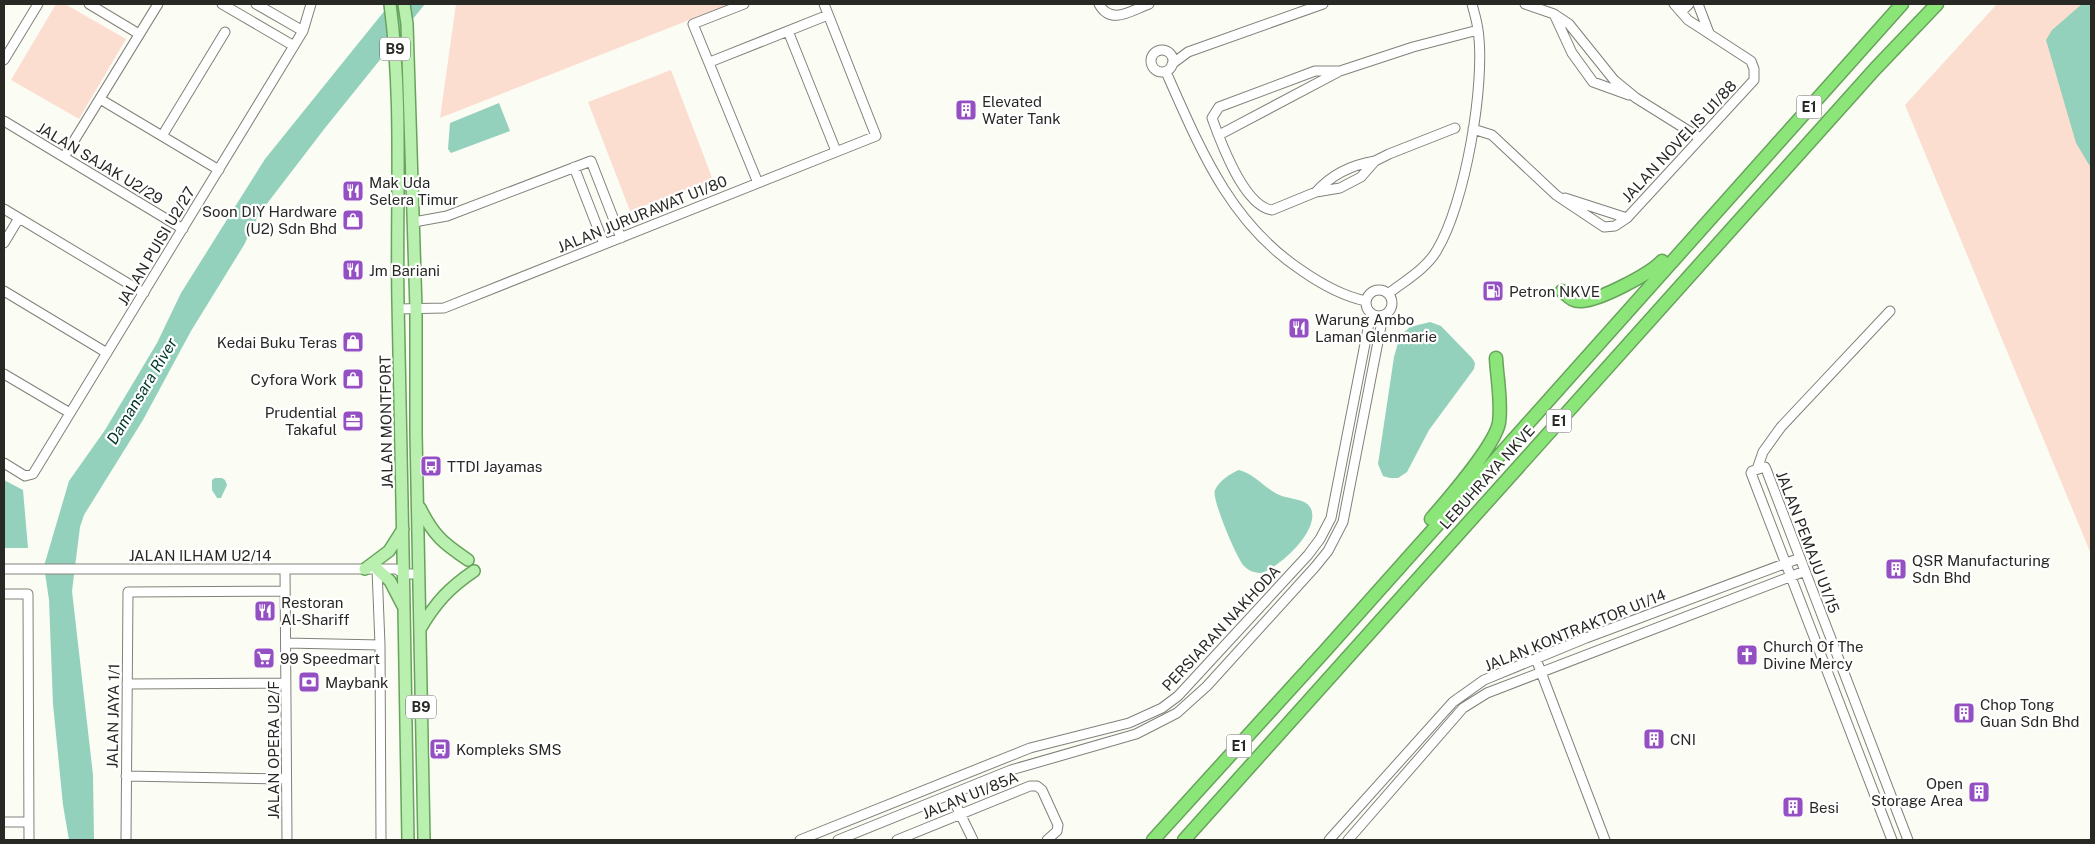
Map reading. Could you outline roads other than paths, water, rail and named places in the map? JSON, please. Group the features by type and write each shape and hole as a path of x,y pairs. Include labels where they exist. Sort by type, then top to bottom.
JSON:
{"highway":[{"name":"LEBUHRAYA NKVE","path":"1153,840 1324,652 1902,4"},
{"name":"LEBUHRAYA NKVE","path":"1184,840 1875,69 1937,4"},
{"path":"1562,291 1572,300 1582,301 1646,275 1656,268 1717,210"},
{"path":"1324,652 1463,480 1496,434 1500,411 1496,358"}],"main road":[{"name":"JALAN MONTFORT","path":"390,4 394,35 397,94 398,309 408,840"},
{"name":"JALAN MONTFORT","path":"404,4 414,222 424,840"},
{"path":"418,504 428,525 439,539 471,566 441,597 420,630"},
{"path":"365,569 388,551 403,529"},
{"path":"377,569 393,586 405,610"}],"street":[{"path":"4,60 38,4"},
{"path":"89,4 139,34"},
{"path":"64,157 158,4"},
{"path":"222,4 294,46"},
{"path":"256,4 303,31"},
{"name":"JALAN PUISI U2/27","path":"4,463 24,476 33,474 303,31 311,4"},
{"path":"744,4 693,24 758,183"},
{"path":"710,62 828,15 824,4"},
{"path":"1099,4 1106,14 1112,16 1121,15 1148,4"},
{"path":"1166,72 1172,64 1188,52 1323,4"},
{"path":"1389,294 1422,267 1437,251 1458,198 1473,129 1479,72 1478,30 1472,4"},
{"path":"1525,4 1554,14 1569,24 1614,80 1636,98 1700,138"},
{"name":"JALAN NOVELIS U1/88","path":"1473,129 1492,135 1556,195 1604,227 1615,226 1627,218 1754,80 1754,69 1751,61 1688,20 1674,4"},
{"path":"1681,12 1689,4"},
{"path":"1698,4 1709,33"},
{"path":"1554,14 1572,53 1593,82 1636,98"},
{"name":"JALAN JURURAWAT U1/80","path":"398,309 444,308 876,136 828,15"},
{"path":"1219,135 1340,71 1413,47 1478,30"},
{"path":"788,31 836,152"},
{"path":"162,136 225,32"},
{"path":"1166,72 1156,71 1151,65 1151,58 1158,51 1188,52"},
{"path":"1168,52 1172,57 1172,64"},
{"path":"1340,71 1315,71 1295,78 1218,107 1212,118 1238,178 1259,206 1264,209 1272,210 1316,192 1340,188 1362,176 1375,161"},
{"path":"1166,72 1205,157 1235,206 1255,233 1281,257 1320,284 1351,298 1366,300"},
{"path":"1295,78 1300,85 1300,92"},
{"path":"100,99 219,170"},
{"name":"JALAN SAJAK U2/29","path":"4,121 183,229"},
{"path":"1316,192 1328,179 1357,164 1375,161 1420,140 1455,128"},
{"path":"414,222 447,216 591,161 621,238"},
{"path":"574,167 604,244"},
{"name":"JALAN NOVELIS U1/88","path":"1556,195 1627,218"},
{"path":"4,209 144,293"},
{"path":"4,243 19,218"},
{"path":"1378,289 1389,294 1393,300 1392,308 1383,316 1371,314 1367,308 1366,300 1370,293 1378,289"},
{"path":"4,291 107,353"},
{"path":"1757,470 1763,452 1781,426 1890,311"},
{"name":"PERSIARAN NAKHODA","path":"800,840 1022,751 1129,723 1162,708 1178,696 1308,555 1320,539 1331,518 1371,314"},
{"name":"PERSIARAN NAKHODA","path":"838,840 1011,770 1136,734 1177,713 1207,686 1315,567 1328,550 1343,522 1383,316"},
{"path":"4,374 70,414"},
{"name":"JALAN PEMAJU U1/15","path":"1892,840 1751,473 1765,467 1908,840"},
{"name":"JALAN KONTRAKTOR U1/14","path":"1329,840 1453,702 1484,680 1800,558"},
{"name":"JALAN ILHAM U2/14","path":"8,569 419,569"},
{"name":"JALAN OPERA U2/F","path":"285,569 287,840"},
{"path":"377,569 380,645 381,840"},
{"name":"JALAN KONTRAKTOR U1/14","path":"1348,840 1463,708 1487,693 1805,571"},
{"name":"JALAN JAYA 1/1","path":"126,840 128,592 285,590"},
{"path":"4,594 28,594 29,840"},
{"path":"286,643 380,645"},
{"path":"1536,659 1605,840"},
{"path":"127,684 286,683"},
{"path":"126,776 286,779"},
{"name":"JALAN U1/85A","path":"897,840 1030,786 1038,786 1042,790 1058,828 1048,840"},
{"path":"950,795 972,840"},
{"path":"4,822 29,822"}],"water":[{"name":"Damansara River","path":"390,4 425,4 325,128 259,214 244,245 191,331 143,420 84,515 80,527 72,591 93,775 94,840 69,840 63,805 53,704 49,600 44,566 69,481 105,430 157,343 181,293 265,159"},
{"path":"2082,4 2091,4 2091,168 2076,143 2046,40 2052,30"},
{"path":"499,103 510,131 451,153 448,149 450,123"},
{"path":"1430,322 1441,326 1472,358 1475,363 1474,369 1429,430 1407,472 1398,478 1390,478 1383,476 1378,464 1394,357 1400,336 1410,327"},
{"path":"1239,470 1282,496 1305,502 1310,507 1312,516 1305,536 1297,546 1278,564 1261,573 1248,569 1241,561 1225,528 1215,495 1215,490 1219,483"},
{"path":"222,478 227,485 221,498 217,498 212,490 212,480"},
{"path":"4,480 23,490 28,548 4,548"}],"place":[{"name":"Elevated Water Tank","path":"966,110"},
{"name":"Mak Uda Selera Timur","path":"353,191"},
{"name":"Soon DIY Hardware (U2) Sdn Bhd","path":"353,220"},
{"name":"Jm Bariani","path":"353,270"},
{"name":"Petron NKVE","path":"1493,291"},
{"name":"Warung Ambo Laman Glenmarie","path":"1299,328"},
{"name":"Kedai Buku Teras","path":"353,342"},
{"name":"Cyfora Work","path":"353,379"},
{"name":"Prudential Takaful","path":"353,421"},
{"name":"TTDI Jayamas","path":"431,466"},
{"name":"QSR Manufacturing Sdn Bhd","path":"1896,569"},
{"name":"Restoran Al-Shariff","path":"265,611"},
{"name":"Church Of The Divine Mercy","path":"1747,655"},
{"name":"99 Speedmart","path":"264,658"},
{"name":"Maybank","path":"309,682"},
{"name":"Chop Tong Guan Sdn Bhd","path":"1964,713"},
{"name":"CNI","path":"1654,739"},
{"name":"Kompleks SMS","path":"440,749"},
{"name":"Open Storage Area","path":"1979,792"},
{"name":"Besi","path":"1793,807"}]}
